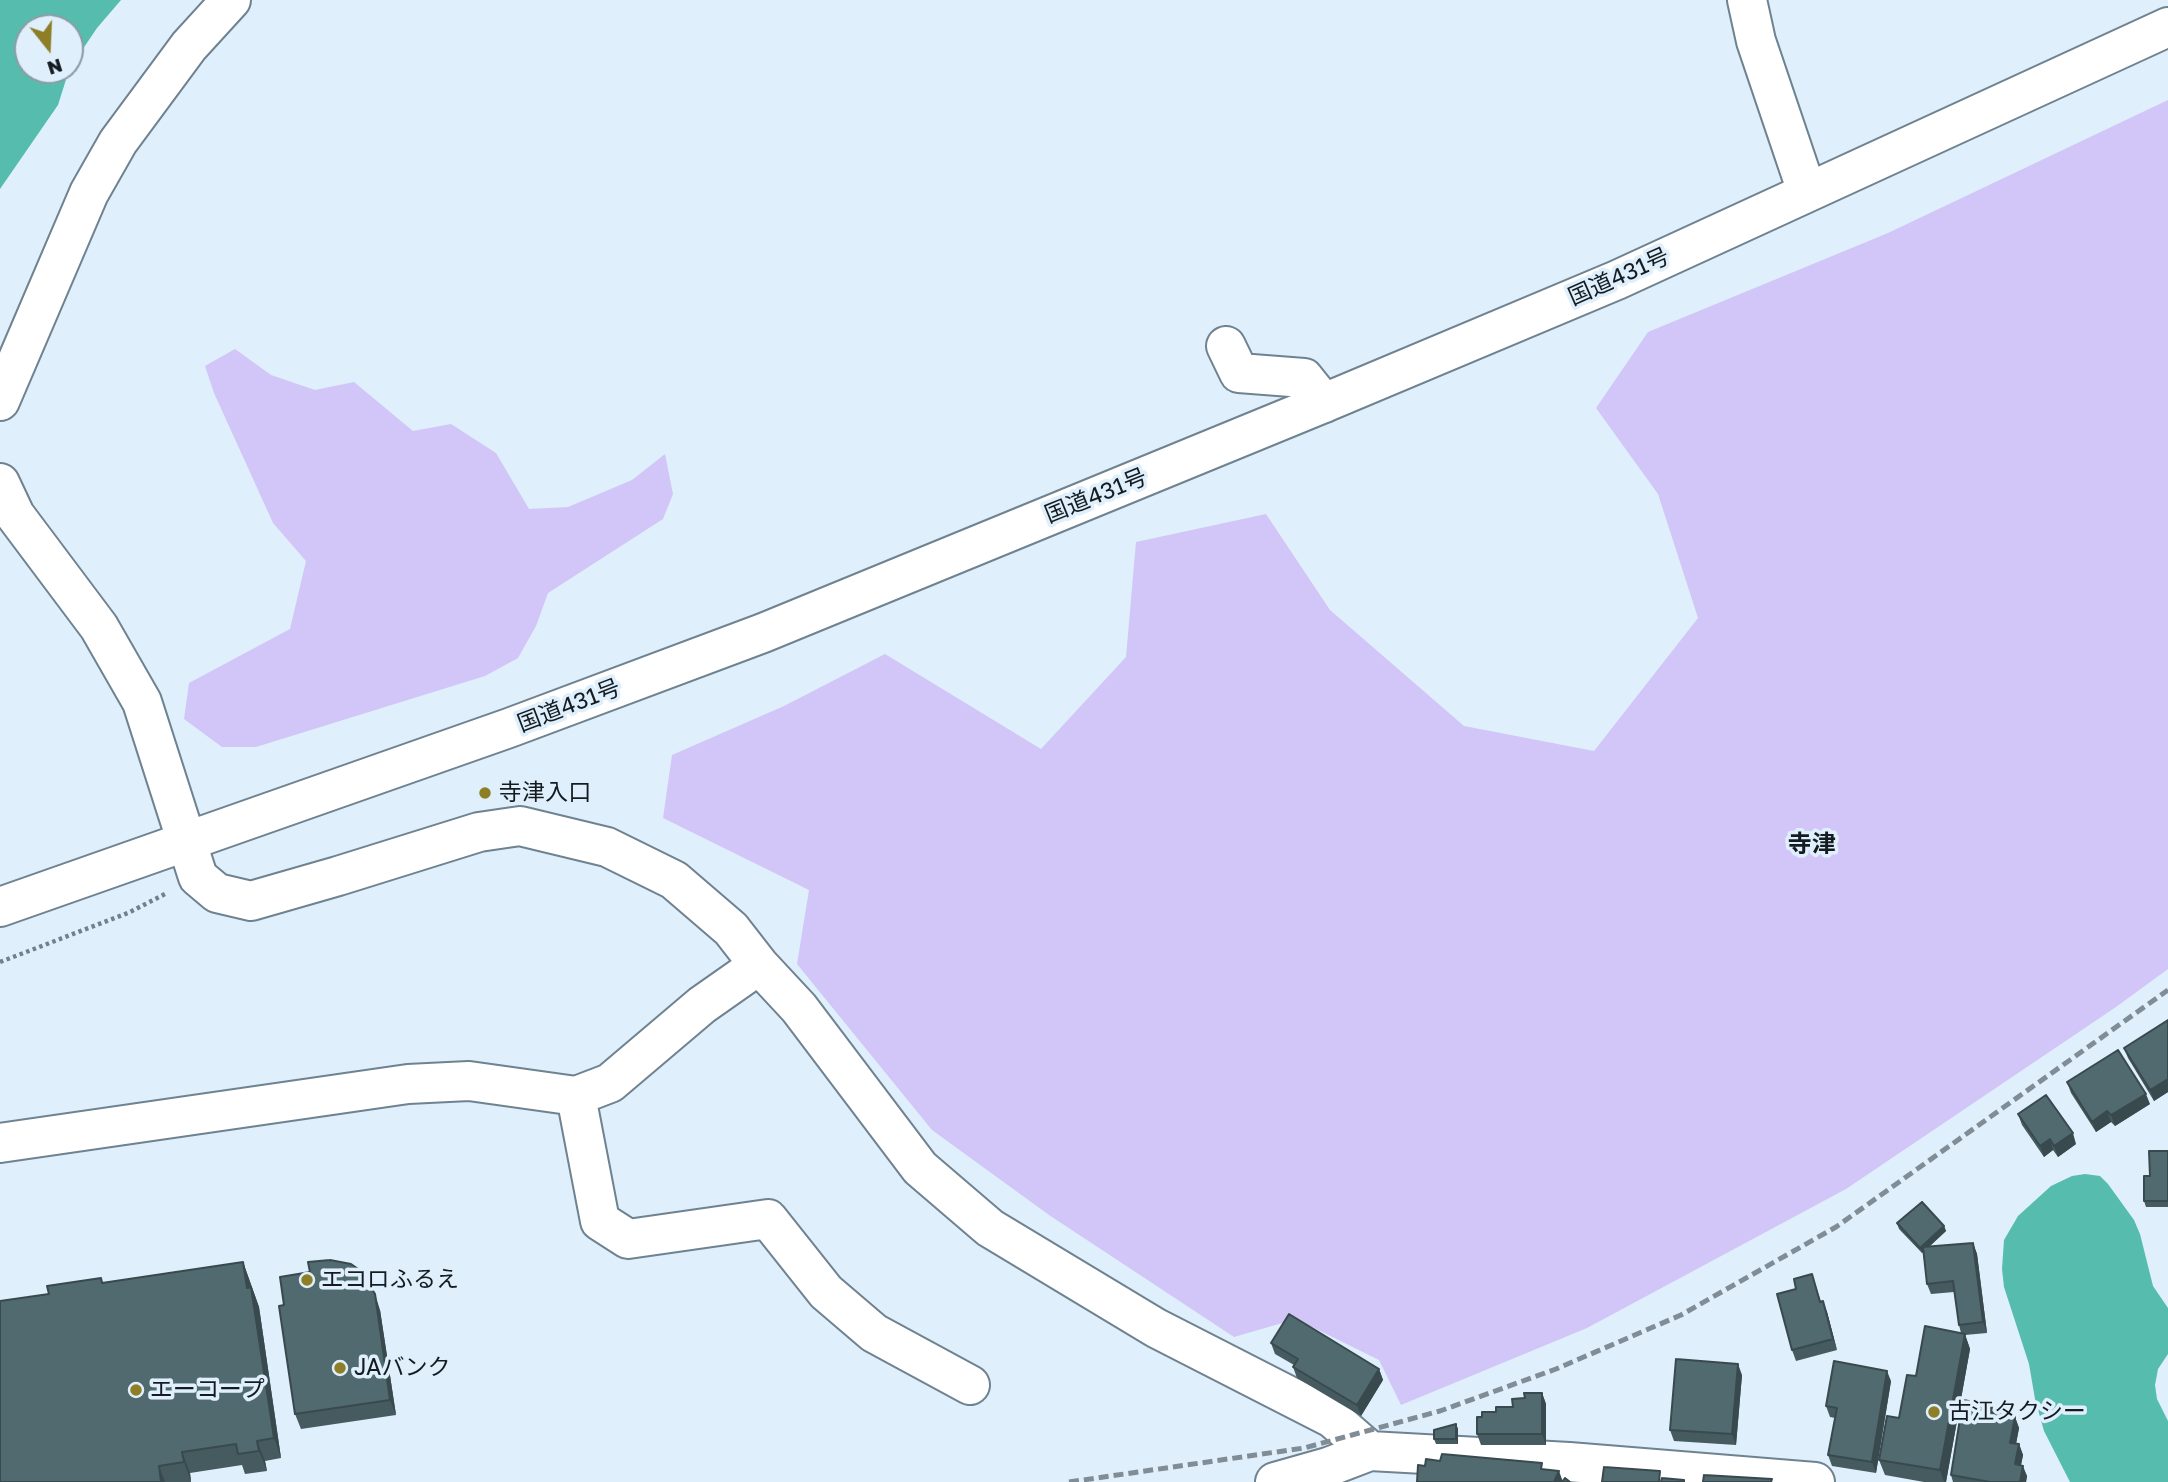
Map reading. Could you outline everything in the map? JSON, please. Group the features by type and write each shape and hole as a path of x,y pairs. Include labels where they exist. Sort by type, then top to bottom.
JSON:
{"main road":[{"path":"0,401 89,193 118,142 188,46 231,0"},
{"path":"1747,0 1756,41 1807,192"},
{"name":"国道431号","path":"0,906 509,728 763,633 1617,280 2168,27"},
{"path":"1226,346 1239,373 1304,377 1324,403"},
{"path":"0,483 15,516 99,627 142,702 198,877 217,893 251,901 479,832 520,826 607,847 674,880 731,929 759,965 799,1008 920,1168 990,1228 1156,1328 1332,1418 1370,1451"},
{"path":"0,1143 408,1084 469,1081 576,1096 610,1083 702,1005 759,965"},
{"path":"576,1096 600,1221 628,1239 768,1219 826,1292 874,1333 970,1385"},
{"path":"1275,1482 1328,1467 1370,1451 1583,1473 1815,1482"}],"shaded area":[{"path":"0,0 121,0 84,47 84,14 14,14 14,84 65,84 58,105 0,189"},
{"path":"2168,100 2168,969 1846,1189 1587,1328 1401,1405 1379,1360 1296,1319 1234,1337 1049,1215 932,1130 797,964 809,890 663,818 672,755 784,706 885,654 1041,749 1126,657 1136,542 1266,514 1330,610 1464,726 1594,751 1698,618 1658,494 1596,408 1648,332 1888,233"},
{"path":"235,349 271,375 315,390 354,382 413,431 451,424 496,453 529,509 568,507 632,480 665,454 673,494 663,519 548,593 536,626 518,658 485,676 256,747 222,747 184,719 189,683 290,629 306,561 273,523 214,393 205,366"},
{"path":"2072,1176 2100,1176 2134,1220 2153,1286 2168,1308 2168,1354 2158,1369 2155,1385 2157,1399 2168,1421 2168,1482 2070,1482 2044,1431 2029,1364 2004,1287 2004,1240 2018,1216 2051,1186"}],"building":[{"path":"2168,1020 2168,1079 2150,1090 2124,1048"},
{"path":"2118,1050 2146,1094 2111,1115 2107,1111 2092,1122 2067,1082"},
{"path":"2046,1095 2073,1133 2054,1146 2050,1139 2040,1146 2018,1114"},
{"path":"2149,1151 2168,1151 2168,1201 2144,1201 2144,1176 2150,1176"},
{"path":"1922,1202 1944,1226 1920,1248 1897,1223"},
{"path":"1973,1243 1983,1322 1959,1325 1953,1281 1927,1284 1923,1247"},
{"name":"JAバンク","path":"330,1260 351,1264 361,1271 375,1294 390,1400 295,1414 279,1306 284,1305 280,1277 310,1272 308,1262"},
{"name":"エーコープ","path":"243,1262 247,1288 251,1287 274,1438 257,1441 259,1451 238,1454 236,1444 182,1452 184,1462 159,1466 161,1482 0,1482 0,1301 49,1294 47,1286 101,1278 102,1283"},
{"path":"1812,1274 1820,1302 1823,1301 1833,1339 1792,1350 1777,1294 1796,1289 1794,1279"},
{"path":"1289,1314 1379,1369 1357,1405 1293,1367 1298,1359 1271,1343"},
{"name":"古江タクシー","path":"1925,1326 1965,1334 1940,1470 1879,1460 1887,1416 1899,1418 1907,1375 1916,1376"},
{"path":"1676,1359 1738,1364 1732,1434 1670,1430"},
{"path":"1834,1361 1887,1371 1872,1462 1828,1455 1837,1408 1826,1406"},
{"path":"1524,1393 1542,1393 1542,1434 1477,1434 1477,1417 1482,1417 1482,1412 1496,1412 1496,1407 1513,1407 1512,1399 1525,1398"},
{"path":"1963,1400 1992,1405 1990,1412 2015,1417 2010,1443 2019,1444 2015,1464 2023,1466 2020,1482 1990,1482 1951,1475"},
{"path":"1456,1424 1456,1439 1434,1439 1434,1430"},
{"path":"1442,1454 1542,1463 1541,1469 1559,1471 1554,1482 1417,1482 1418,1465 1425,1466 1426,1459 1440,1461"},
{"path":"1604,1467 1660,1471 1659,1482 1602,1482"},
{"path":"1704,1475 1772,1479 1771,1482 1703,1482"},
{"path":"1662,1478 1684,1480 1684,1482 1661,1482"}],"railway":[{"path":"1069,1482 1304,1448 1440,1411 1556,1369 1681,1315 1836,1227 2168,990"}],"place":[{"name":"寺津入口","path":"485,793"},
{"name":"エコロふるえ","path":"307,1280"},
{"name":"JAバンク","path":"340,1368"},
{"name":"エーコープ","path":"136,1390"},
{"name":"古江タクシー","path":"1934,1412"}],"district":[{"name":"寺津","path":"1812,844"}]}
